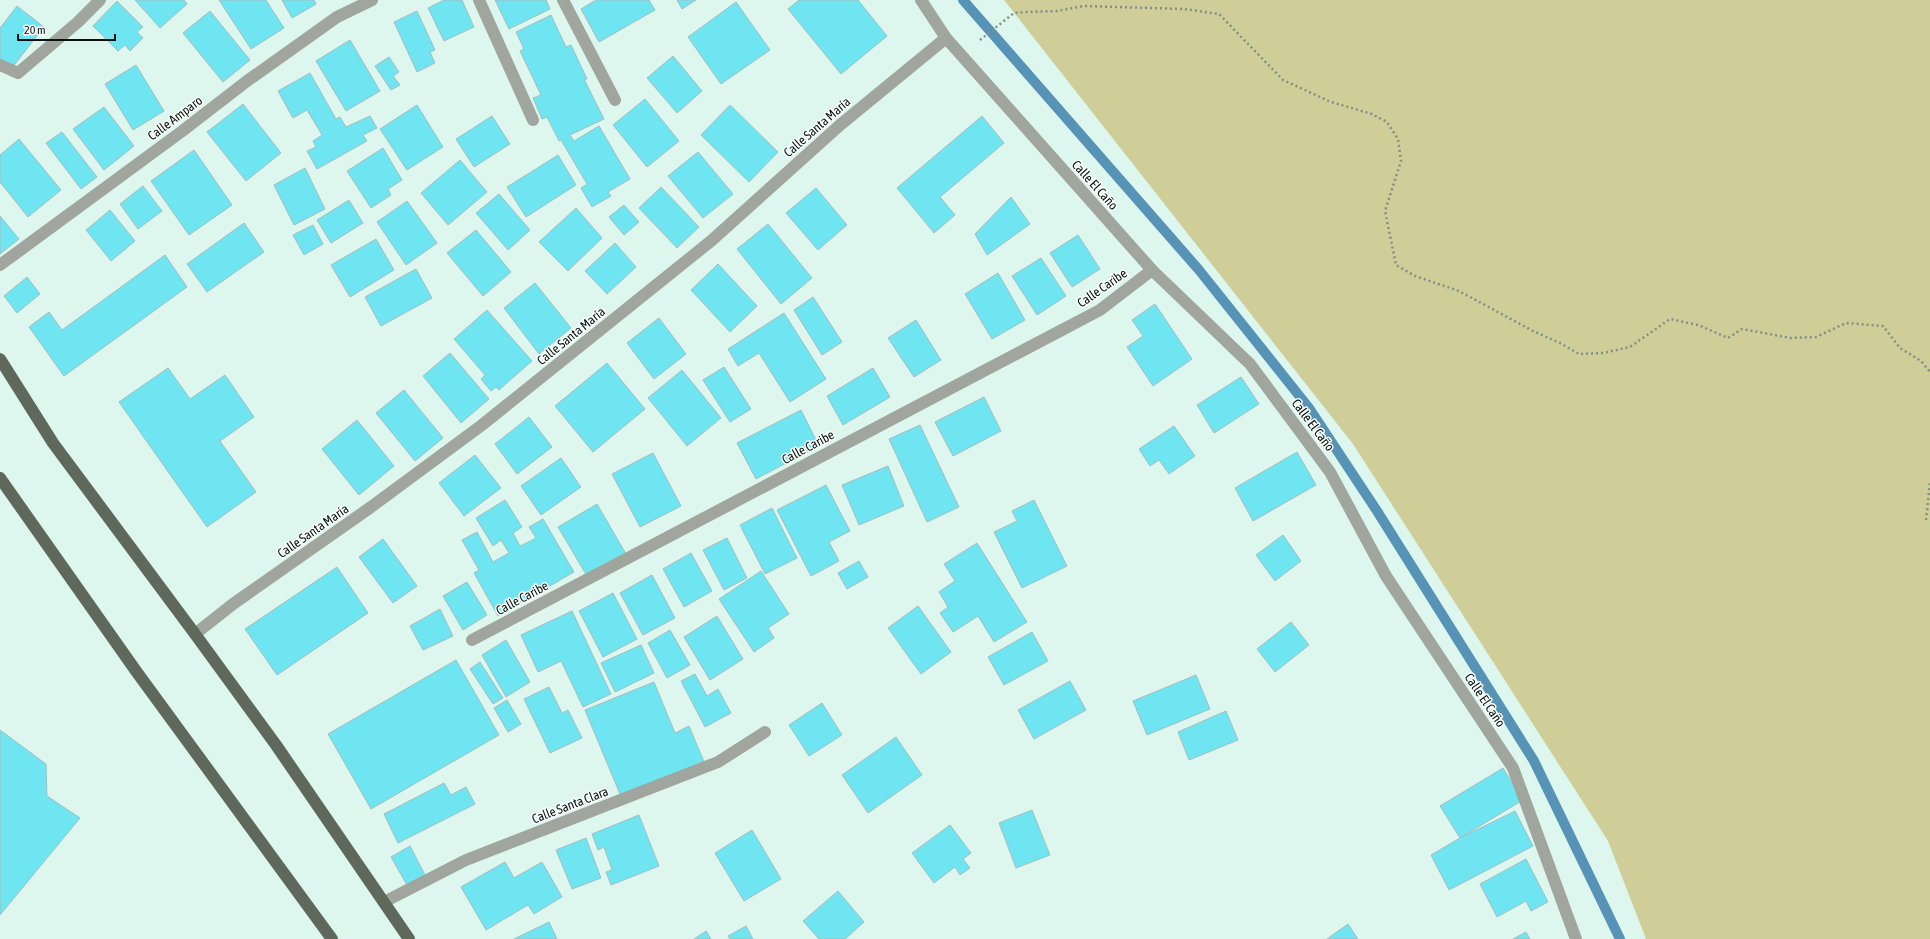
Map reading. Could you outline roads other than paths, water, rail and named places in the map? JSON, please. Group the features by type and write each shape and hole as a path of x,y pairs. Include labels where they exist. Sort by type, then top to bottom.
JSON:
{"main road":[{"path":"0,359 52,443 276,745 409,939"},
{"path":"0,478 136,671 332,939"}],"street":[{"path":"0,65 18,73 78,22 100,0"},
{"name":"Calle Amparo","path":"0,265 181,132 247,81 337,17 372,0"},
{"path":"479,0 533,120"},
{"path":"563,0 615,100"},
{"name":"Calle El Caño","path":"921,0 946,38 1152,270 1250,364 1330,472 1386,576 1513,768 1576,939"},
{"name":"Calle Santa María","path":"195,634 233,604 371,507 482,425 711,241 840,125 946,38"},
{"name":"Calle Caribe","path":"472,640 1100,310 1152,270"},
{"name":"Calle Santa Clara","path":"384,902 466,860 718,762 765,732"}],"waterway":[{"path":"963,0 1199,270 1309,408 1377,511 1534,761 1620,939"}]}
